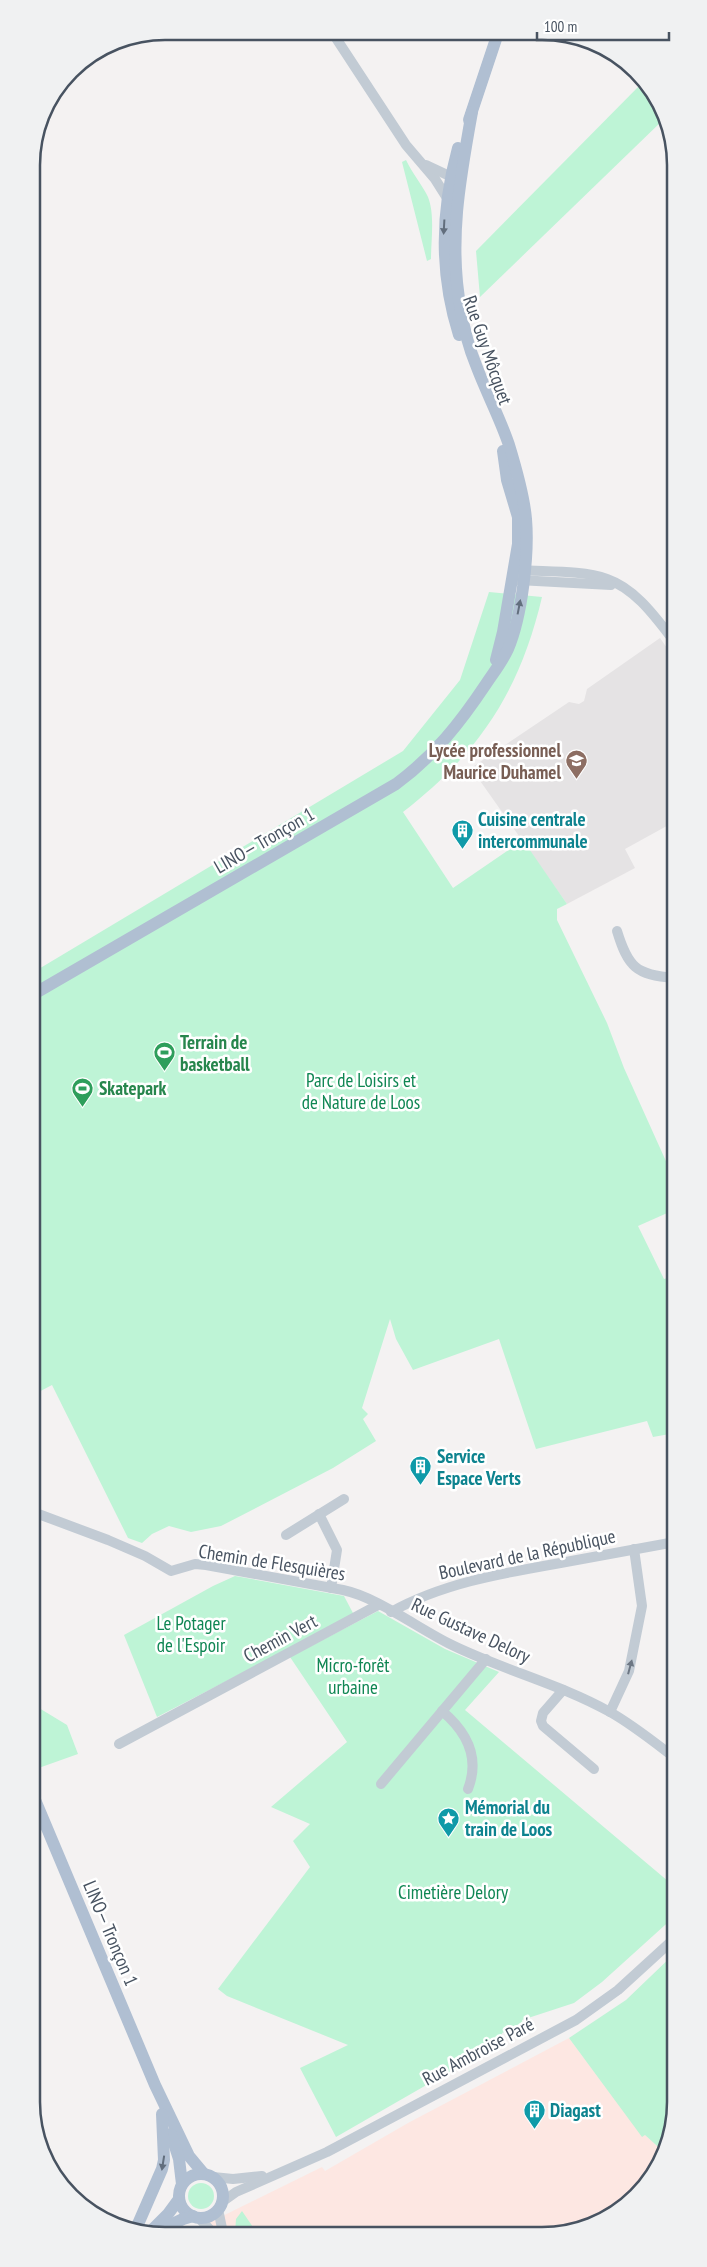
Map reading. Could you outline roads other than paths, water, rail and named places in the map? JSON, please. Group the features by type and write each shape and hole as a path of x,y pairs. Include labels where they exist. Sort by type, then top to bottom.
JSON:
{"main road":[{"name":"Rue Guy Môcquet","path":"496,40 462,136 456,179 454,248 461,310 473,358 508,444 522,497 526,524 519,575"},
{"name":"Rue Guy Môcquet","path":"456,179 447,198 444,250 449,298 460,340 488,406 504,456 507,480 518,520 519,575"},
{"name":"LINO— Tronçon 1","path":"40,990 396,784 422,764 446,740 467,714 485,685 502,638 519,575"},
{"name":"LINO— Tronçon 1","path":"40,1812 155,2084"},
{"path":"155,2084 162,2114 175,2144 182,2184 179,2199 168,2214 155,2227"},
{"path":"155,2084 189,2156 221,2186 220,2205 209,2216 183,2218 166,2227"},
{"path":"138,2224 162,2169 164,2160 162,2114"},
{"path":"182,2184 191,2176 208,2175"},
{"path":"179,2199 183,2208 196,2217"}],"street":[{"path":"337,40 406,145 447,198"},
{"path":"421,162 456,179"},
{"path":"519,575 600,576 616,583 633,594 667,633"},
{"path":"616,931 627,959 635,968 652,976 667,977"},
{"path":"286,1535 344,1499"},
{"path":"319,1514 337,1550 331,1588"},
{"name":"Chemin de Flesquières","path":"40,1515 148,1557 171,1571 195,1564 206,1565 331,1588 367,1598"},
{"name":"Boulevard de la République","path":"390,1612 428,1594 464,1583 518,1570 667,1544"},
{"path":"610,1712 629,1672 642,1606 634,1550"},
{"name":"Rue Gustave Delory","path":"367,1598 452,1645 562,1690 610,1712 646,1735 667,1752"},
{"name":"Chemin Vert","path":"119,1744 378,1604"},
{"path":"380,1784 486,1659"},
{"path":"562,1690 543,1713 540,1721 543,1726 594,1769"},
{"path":"442,1711 460,1728 471,1750 473,1771 468,1789"},
{"name":"Rue Ambroise Paré","path":"220,2205 236,2192 327,2152 576,2020 618,1990 667,1945"},
{"name":"Rue Ambroise Paré","path":"208,2175 233,2180 280,2172"},
{"path":"220,2205 222,2227"},
{"path":"196,2217 207,2227"}],"place":[{"name":"Lycée professionnel Maurice Duhamel","path":"577,780"},
{"name":"Cuisine centrale intercommunale","path":"462,849"},
{"name":"Terrain de basketball","path":"164,1072"},
{"name":"Skatepark","path":"83,1107"},
{"name":"Service Espace Verts","path":"421,1486"},
{"name":"Mémorial du train de Loos","path":"449,1837"},
{"name":"Diagast","path":"534,2129"}],"park label":[{"name":"Parc de Loisirs et de Nature de Loos","path":"361,1091"},
{"name":"Le Potager de l'Espoir","path":"191,1634"},
{"name":"Micro-forêt urbaine","path":"353,1676"},
{"name":"Cimetière Delory","path":"453,1892"}]}
